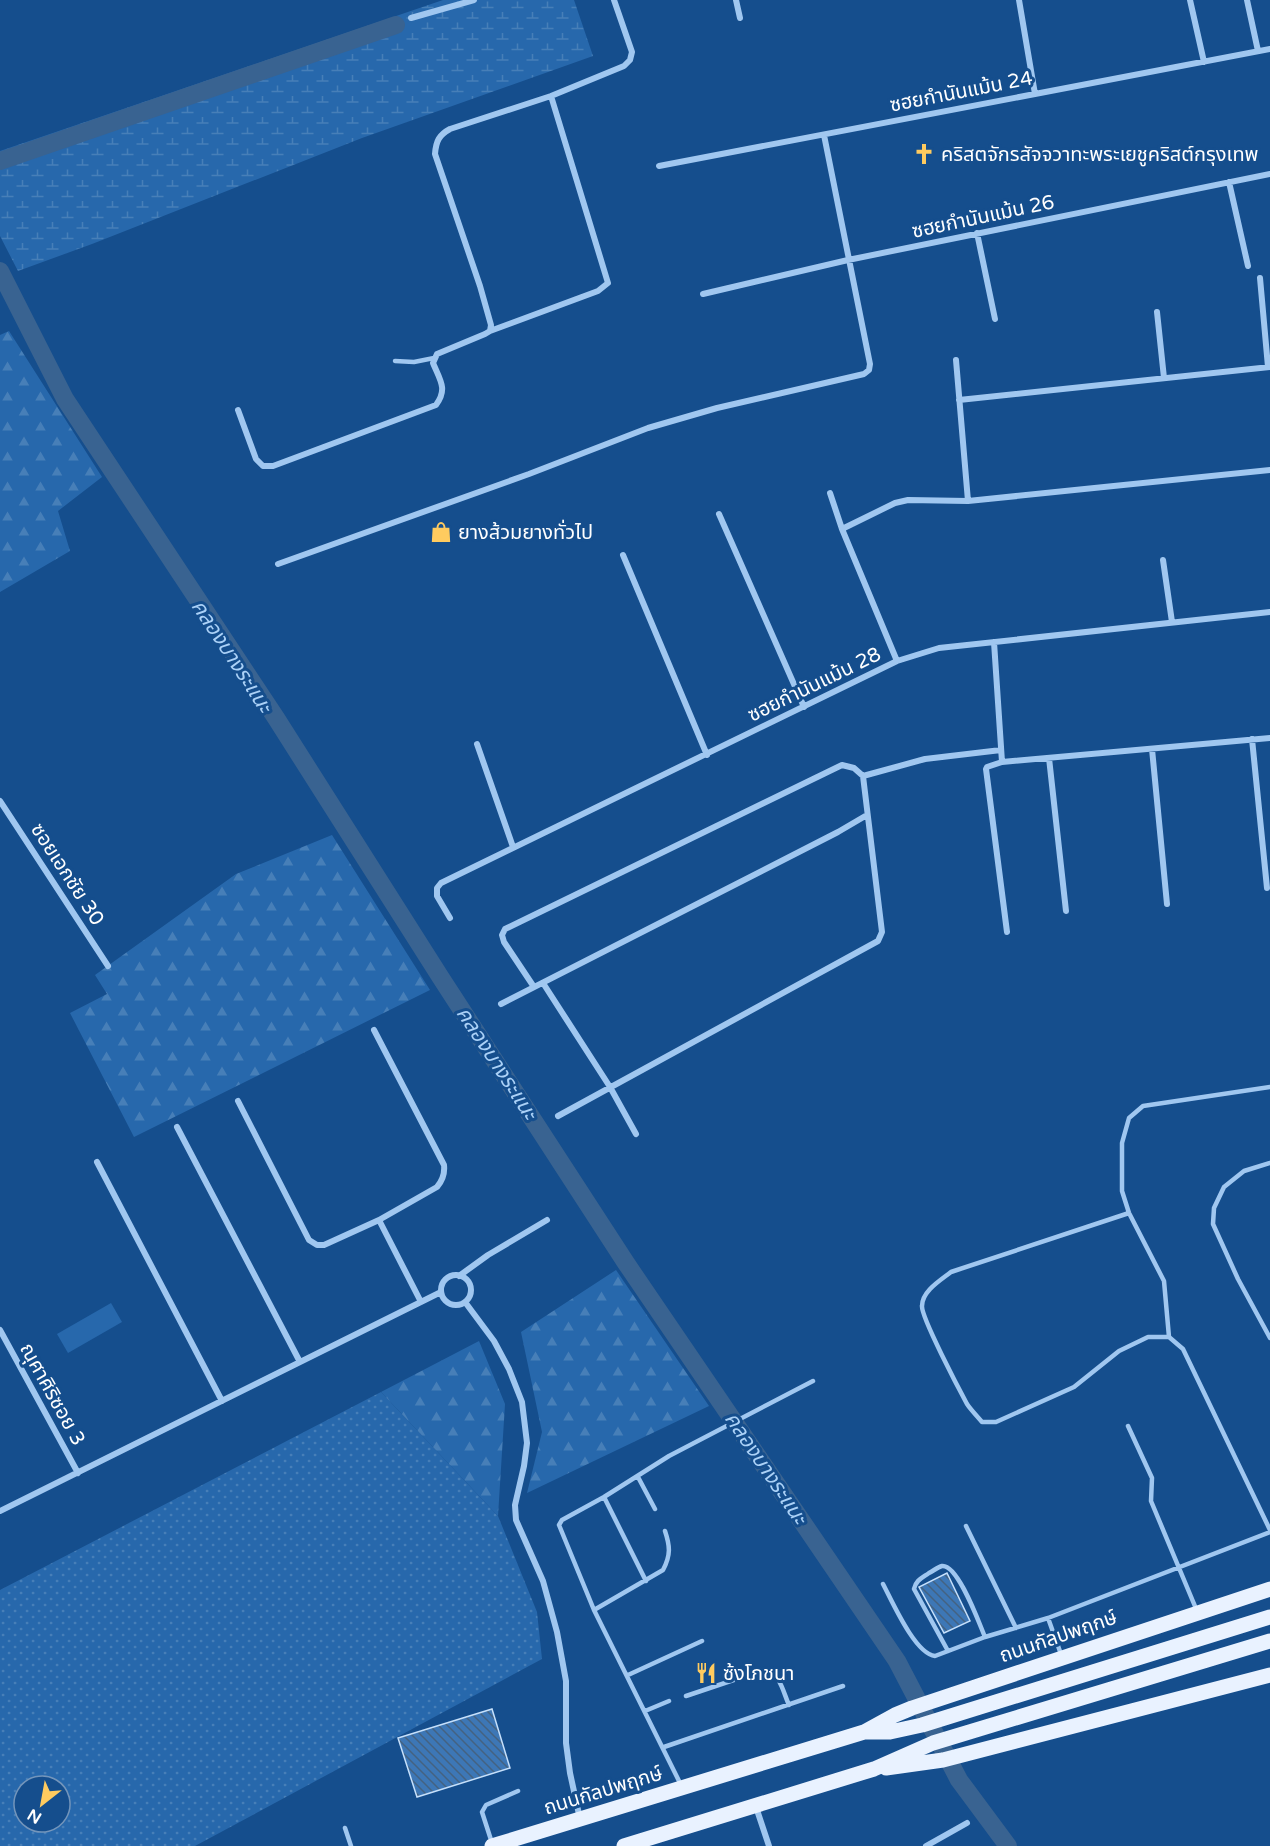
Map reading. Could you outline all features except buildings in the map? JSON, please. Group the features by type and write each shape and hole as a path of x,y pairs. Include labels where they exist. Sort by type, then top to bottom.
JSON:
{"main road":[{"name":"ถนนกัลปพฤกษ์","path":"492,1846 864,1732 895,1714 912,1708 1197,1611 1270,1589"},
{"name":"ถนนกัลปพฤกษ์","path":"864,1732 890,1732 922,1725 1270,1617"},
{"path":"630,1845 874,1769 933,1743 1270,1641"},
{"path":"874,1769 943,1760 1270,1675"}],"street":[{"path":"411,18 474,0"},
{"path":"489,331 491,325 480,286 435,154 436,141 442,133 450,129 551,96 624,66 630,60 632,52 614,0"},
{"path":"736,0 740,18"},
{"path":"1019,0 1035,94"},
{"path":"1190,0 1204,62"},
{"path":"1247,0 1258,51"},
{"name":"ซฮยกำนันแม้น 24","path":"659,166 1270,49"},
{"path":"238,410 256,459 263,466 273,466 436,405 442,396 442,385 433,363 437,354 489,331 598,291 608,283 551,96"},
{"path":"278,564 529,474 648,428 717,408 864,374 869,370 870,364 824,135"},
{"name":"ซฮยกำนันแม้น 26","path":"703,294 848,260 1270,174"},
{"path":"1229,182 1248,266"},
{"path":"977,233 995,319"},
{"path":"959,400 1269,367 1260,278"},
{"path":"1157,312 1164,378"},
{"path":"956,360 968,501"},
{"path":"842,529 895,503 908,500 968,501 1270,470"},
{"path":"830,493 842,529 897,661"},
{"path":"719,514 804,707"},
{"path":"623,555 707,755"},
{"path":"1163,560 1172,622"},
{"name":"ซฮยกำนันแม้น 28","path":"450,918 437,896 437,888 441,882 897,661 939,648 1270,612"},
{"path":"994,642 1002,762"},
{"path":"1007,932 986,769 989,765 1270,738"},
{"path":"1252,739 1267,888"},
{"path":"477,744 513,847"},
{"path":"1152,748 1167,904"},
{"path":"863,776 925,759 1001,750"},
{"path":"1049,758 1066,911"},
{"path":"534,987 504,942 502,935 505,929 842,765 854,768 863,776 882,932 878,941 558,1116"},
{"name":"ซอยเอกชัย 30","path":"0,801 108,966"},
{"path":"501,1004 867,815"},
{"path":"543,983 610,1088 636,1134"},
{"path":"238,1101 309,1240 317,1245 324,1245 379,1220 437,1187 443,1180 445,1172 444,1165 374,1030"},
{"path":"177,1127 300,1362"},
{"path":"97,1162 222,1401"},
{"path":"379,1220 421,1302"},
{"path":"0,1511 441,1292 446,1279 459,1276 488,1255 547,1220"},
{"path":"459,1276 467,1281 470,1289 465,1302"},
{"path":"441,1292 445,1300 452,1305 465,1302"},
{"path":"465,1302 494,1341 510,1369 522,1402 527,1443 515,1505 516,1520 543,1581 559,1643 566,1681 566,1743 580,1819"},
{"name":"ณุศาศิริซอย 3","path":"0,1330 78,1473"},
{"path":"755,1806 769,1846"},
{"path":"926,1846 967,1823"}],"lane":[{"path":"394,361 414,362 434,358"},
{"path":"1169,1337 1164,1281 1129,1213 1122,1191 1122,1143 1129,1118 1143,1106 1270,1087"},
{"path":"1270,1163 1244,1171 1224,1187 1214,1208 1213,1224 1270,1338"},
{"path":"883,1584 917,1645 929,1655 935,1656 985,1637 1048,1618 1270,1531 1183,1349 1169,1337 1148,1337 1119,1351 1074,1387 996,1422 982,1422 968,1405 932,1333 921,1307 924,1297 935,1284 951,1272 1129,1213"},
{"path":"682,1788 664,1747 594,1610 559,1526 562,1520 638,1477 669,1456 813,1381"},
{"path":"1128,1426 1152,1478 1151,1501 1197,1611"},
{"path":"638,1477 655,1509"},
{"path":"604,1497 646,1581"},
{"path":"966,1526 1016,1628"},
{"path":"594,1610 663,1570 669,1560 670,1547 665,1531"},
{"path":"948,1651 914,1589 915,1583 941,1566 956,1574 985,1637"},
{"path":"1048,1618 1062,1656"},
{"path":"628,1675 702,1641"},
{"path":"686,1696 764,1670 775,1674 789,1705"},
{"path":"664,1747 843,1686"},
{"path":"645,1711 669,1701"},
{"path":"492,1846 482,1812 486,1805 518,1791"},
{"path":"345,1828 351,1846"}],"green space":[{"path":"443,0 574,0 593,56 362,138 18,271 0,236 0,151"},
{"path":"9,331 102,477 58,511 70,551 0,592 0,335"},
{"path":"332,835 430,990 134,1137 70,1013 107,994 95,975 236,874"},
{"path":"616,1270 709,1406 527,1493 542,1432 521,1332"},
{"path":"111,1303 122,1322 68,1353 57,1334"},
{"path":"479,1341 505,1404 498,1516 381,1392"},
{"path":"381,1392 498,1516 537,1612 542,1659 195,1846 0,1846 0,1590"}],"waterway":[{"path":"0,161 396,25"},
{"name":"คลองบางระแนะ","path":"0,271 65,399 276,718 626,1263 897,1661 959,1780 1008,1846"}],"place":[{"name":"คริสตจักรสัจจวาทะพระเยชูคริสต์กรุงเทพ","path":"924,154"},
{"name":"ยางส้วมยางทั่วไป","path":"441,532"},
{"name":"ซ้งโภชนา","path":"706,1673"}]}
